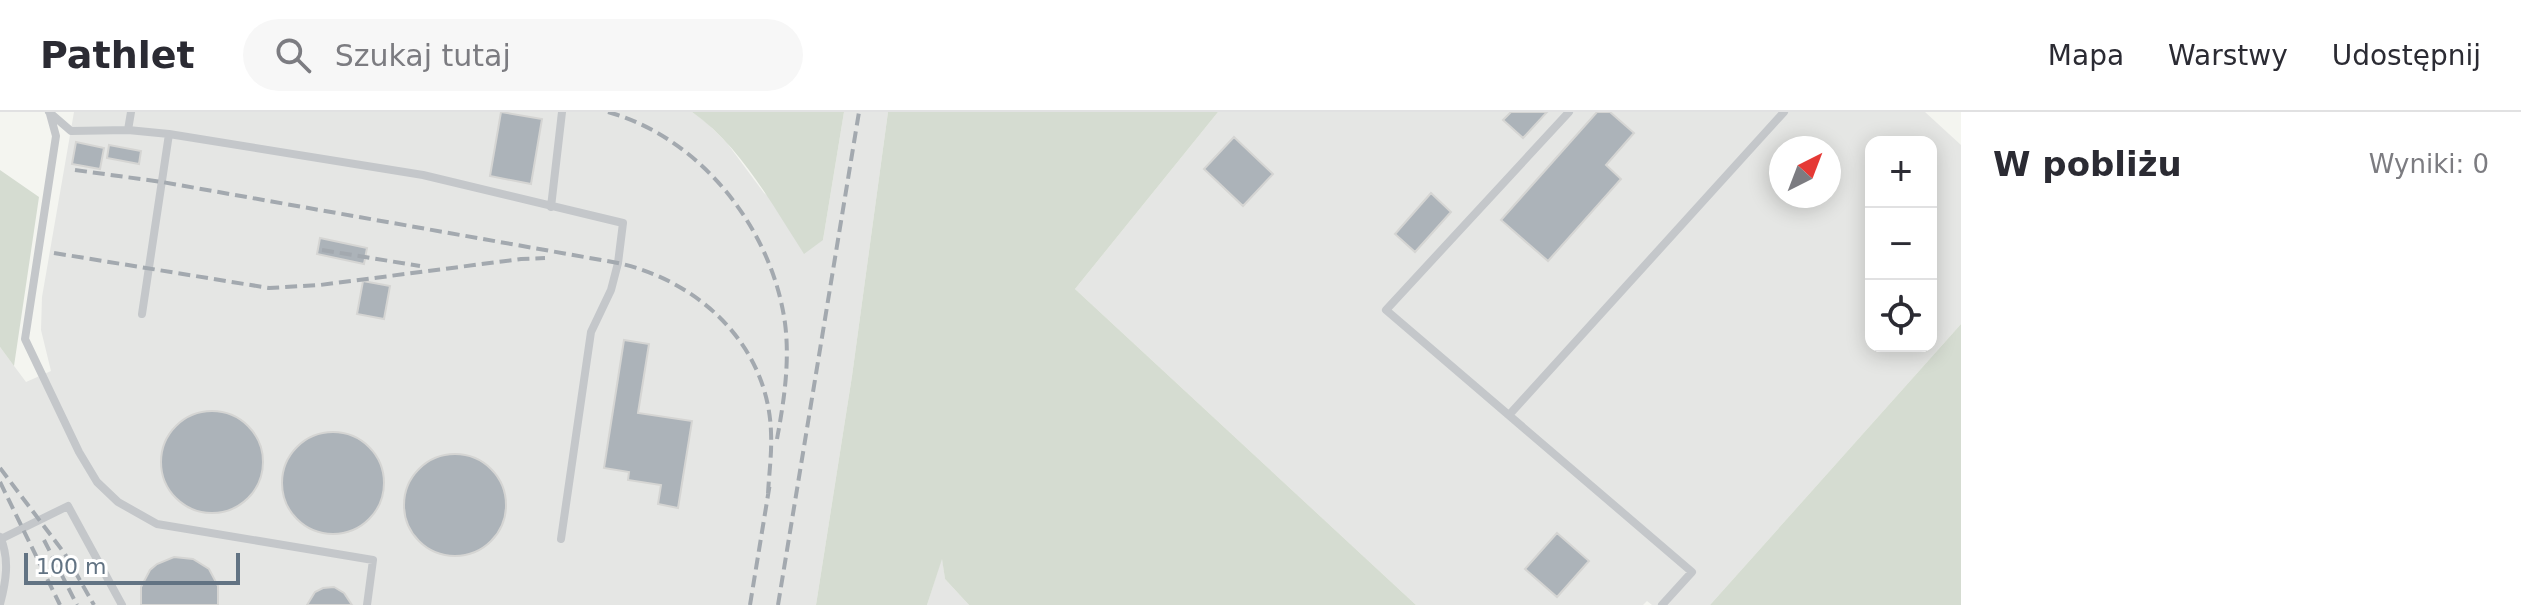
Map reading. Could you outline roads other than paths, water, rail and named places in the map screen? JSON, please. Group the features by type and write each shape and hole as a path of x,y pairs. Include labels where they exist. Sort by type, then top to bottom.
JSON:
{"lane":[{"path":"128,130 131,112"},
{"path":"551,207 562,112"},
{"path":"1569,112 1386,310 1692,572 1662,605"},
{"path":"1509,415 1784,112"},
{"path":"49,113 71,131 128,130 169,134 423,175 623,223 611,290 591,332 561,539"},
{"path":"49,113 56,136 25,339 79,452 97,482 118,502 157,524 373,560 367,605"},
{"path":"142,314 169,134"},
{"path":"0,604 7,579 4,546 0,538 68,506 122,605"}],"railway":[{"path":"608,112 642,125 673,143 701,165 748,222 765,254 785,323 787,352 777,439"},
{"path":"778,605 859,112"},
{"path":"75,170 162,182 618,263 676,285 701,301 724,322 743,345 757,371 767,400 771,432 768,494"},
{"path":"322,250 420,266"},
{"path":"54,253 269,288 320,285 545,258"},
{"path":"0,468 65,554 94,605"},
{"path":"0,482 60,605"},
{"path":"750,605 770,483"},
{"path":"44,540 77,605"}]}
